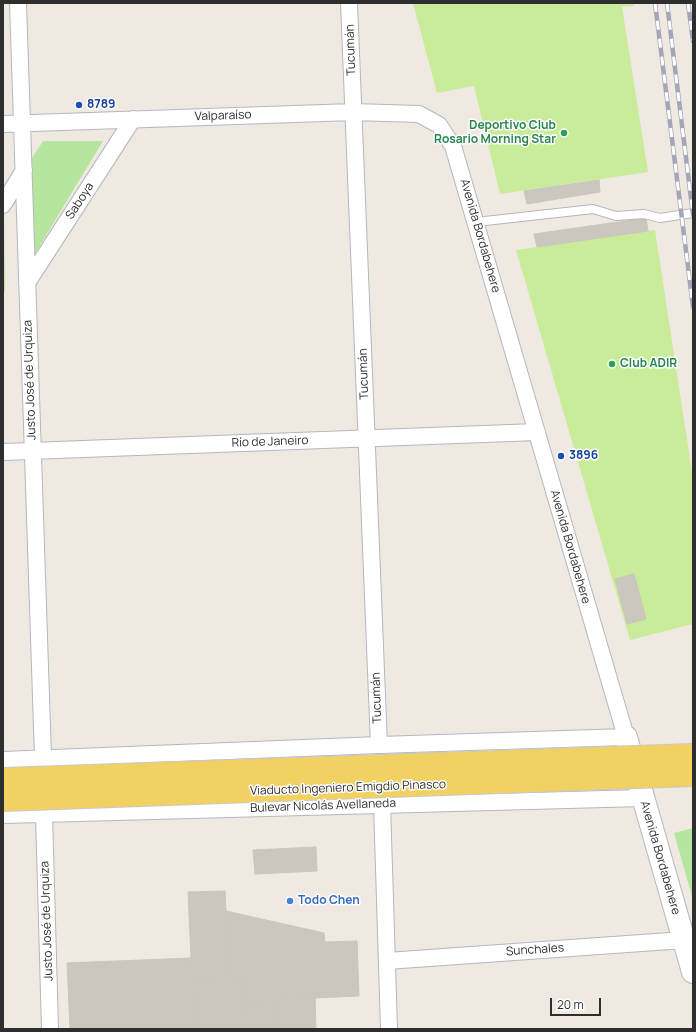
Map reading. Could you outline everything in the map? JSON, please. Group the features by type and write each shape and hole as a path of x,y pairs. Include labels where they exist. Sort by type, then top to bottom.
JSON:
{"main road":[{"name":"Viaducto Ingeniero Emigdio Pinasco","path":"3,779 693,755"},
{"name":"Viaducto Ingeniero Emigdio Pinasco","path":"3,800 693,776"}],"street":[{"name":"Justo José de Urquiza","path":"18,3 43,757"},
{"name":"Tucumán","path":"349,3 379,745"},
{"name":"Valparaíso","path":"3,124 22,122 353,112 419,114 439,125"},
{"name":"Saboya","path":"27,283 133,119"},
{"name":"Avenida Bordabehere","path":"439,125 454,146 693,972"},
{"path":"3,205 24,170"},
{"name":"Río de Janeiro","path":"3,452 536,432"},
{"path":"3,760 43,757 626,737"},
{"path":"554,739 573,749 575,785 560,800"},
{"name":"Bulevar Nicolás Avellaneda","path":"3,815 643,798"},
{"path":"382,804 389,1029"},
{"name":"Justo José de Urquiza","path":"44,814 50,1029"},
{"name":"Sunchales","path":"387,961 684,940"}],"lane":[{"path":"476,222 593,209 616,216 644,214 660,218 693,213"}],"green space":[{"name":"Deportivo Club Rosario Morning Star","path":"413,3 633,3 634,6 622,7 648,172 500,194 474,86 437,93"},
{"path":"43,141 103,141 33,257 32,158"},
{"path":"4,218 5,290 3,294 3,219"},
{"name":"Club ADIR","path":"655,230 693,479 693,624 630,640 516,250"},
{"path":"693,828 693,900 674,833"}],"building":[{"path":"599,180 600,192 527,204 524,191"},
{"path":"646,218 648,231 537,247 534,234"},
{"path":"634,574 646,619 627,624 615,579"},
{"path":"316,847 317,871 255,874 253,850"},
{"path":"225,891 229,977 192,978 188,892"},
{"path":"226,911 324,933 325,942 357,941 359,996 247,1001 246,976 229,977"},
{"path":"191,958 194,1029 70,1029 67,963"},
{"path":"246,976 248,1029 194,1029 192,978"},
{"path":"315,998 316,1029 277,1029 276,1000"},
{"path":"276,1000 277,1029 248,1029 247,1001"}],"railway":[{"path":"655,3 693,307"},
{"path":"667,3 693,215"},
{"path":"688,3 693,41"}],"place":[{"name":"8789","path":"79,105"},
{"name":"Deportivo Club Rosario Morning Star","path":"564,133"},
{"name":"Club ADIR","path":"612,364"},
{"name":"3896","path":"561,456"},
{"name":"Todo Chen","path":"290,901"}]}
